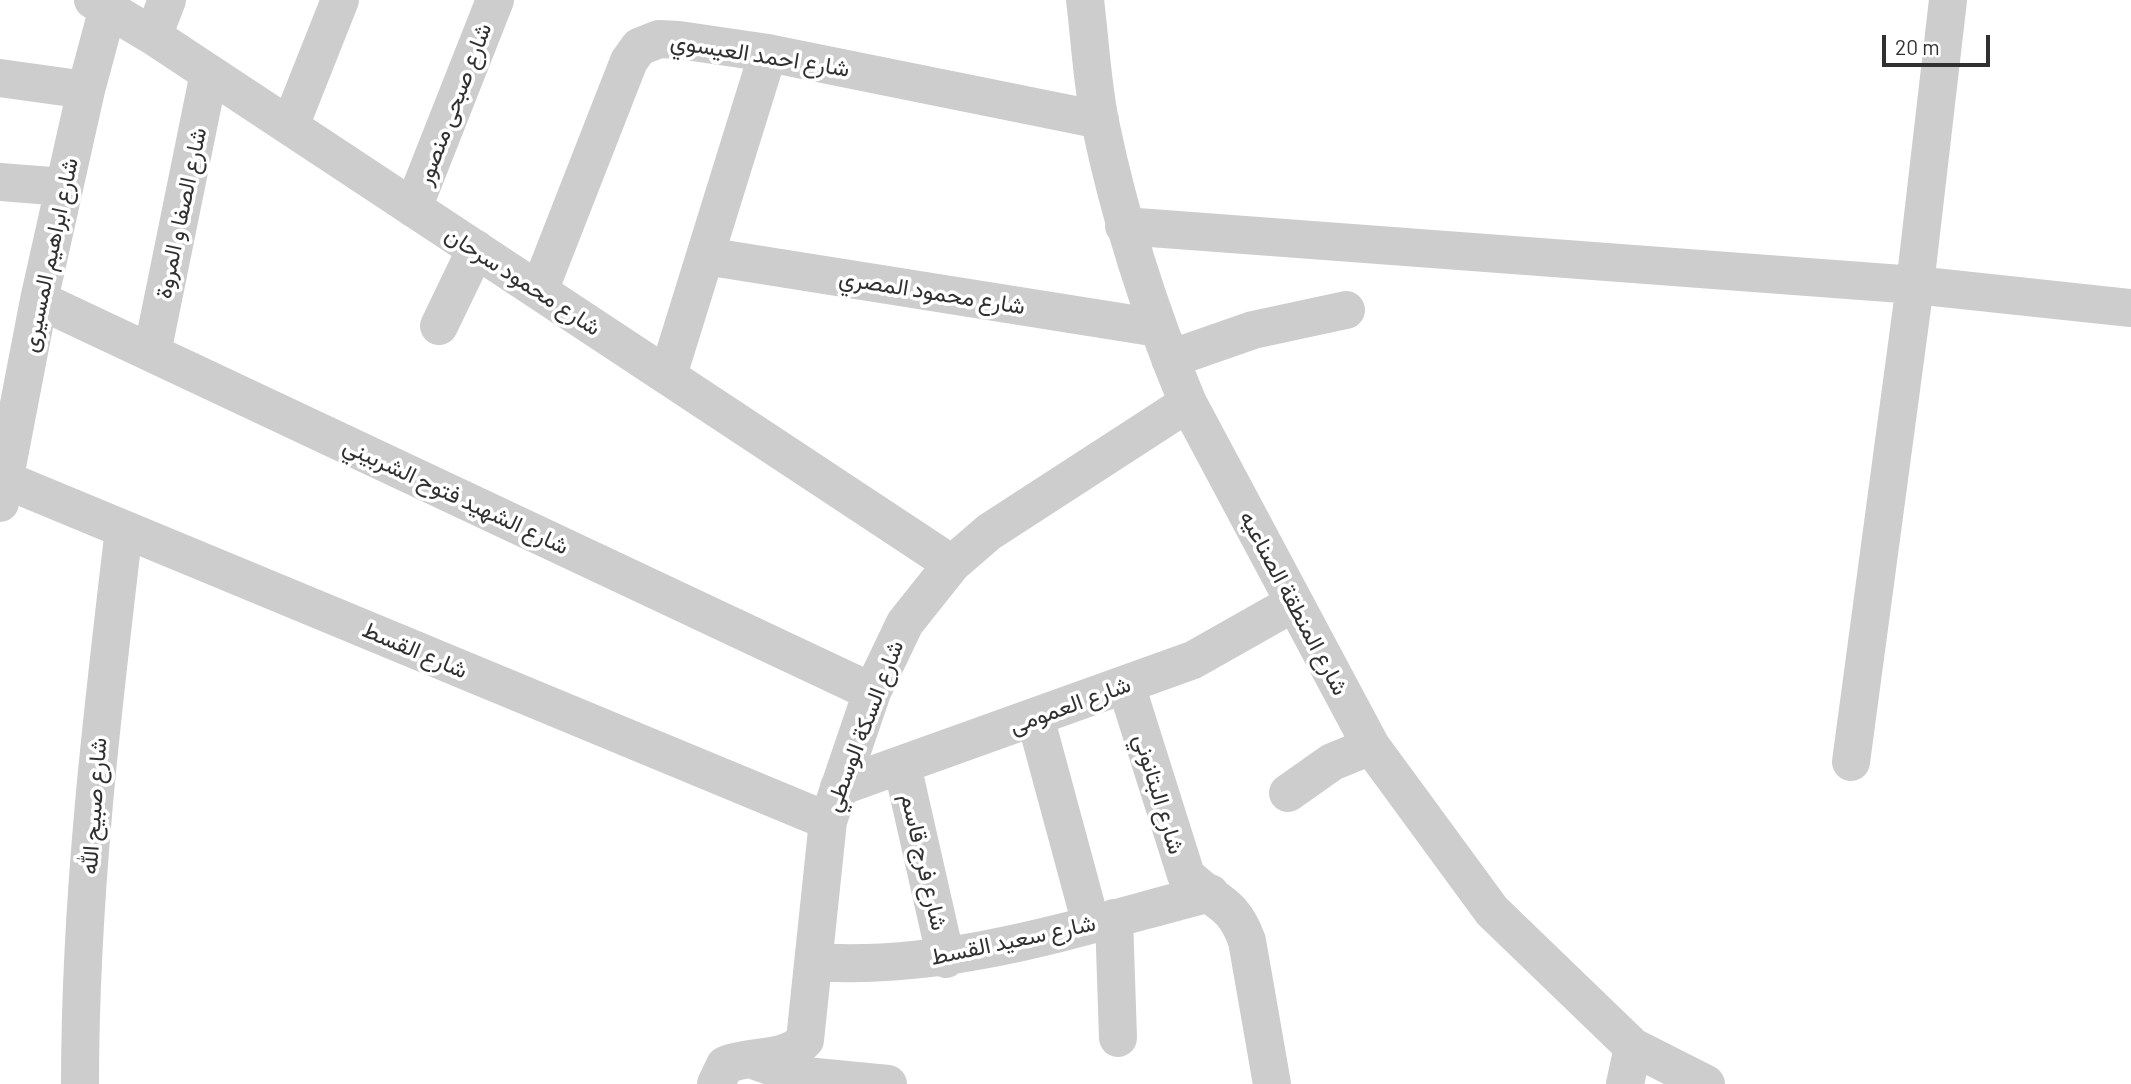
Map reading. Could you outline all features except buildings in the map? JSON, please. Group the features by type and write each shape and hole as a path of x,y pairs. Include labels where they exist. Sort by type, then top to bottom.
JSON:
{"street":[{"path":"153,36 167,0"},
{"path":"289,126 340,0"},
{"name":"شارع صبحى منصور","path":"413,208 495,0"},
{"name":"شارع المنطقة الصناعيه","path":"1085,0 1100,120 1125,226 1164,344 1188,403 1371,746 1492,911 1633,1047 1706,1084"},
{"path":"1851,762 1916,285 1948,0"},
{"name":"شارع محمود سرحان","path":"100,4 153,36 953,564"},
{"name":"شارع ابراهيم المسيرى","path":"2,491 39,300 86,90 100,4"},
{"name":"شارع احمد العيسوي","path":"539,291 629,61 639,47 659,39 768,53 1100,120"},
{"path":"668,376 768,53"},
{"name":"شارع الصفا و المروة","path":"152,353 209,73"},
{"path":"0,78 86,90"},
{"path":"0,182 64,187"},
{"path":"1125,226 1916,285 2131,308"},
{"path":"439,326 476,249"},
{"name":"شارع محمود المصري","path":"705,256 1164,344"},
{"name":"شارع الشهيد فتوح الشربيني","path":"39,300 872,692"},
{"path":"1164,344 1253,330 1346,310"},
{"name":"شارع السكة الوسطي","path":"744,1057 781,1055 797,1050 805,1040 833,804 872,692 905,623 953,564 989,532 1188,403"},
{"name":"شارع القسط","path":"2,491 124,529 833,804"},
{"name":"شارع صبيح الله","path":"80,1084 80,1017 94,772 124,529"},
{"name":"شارع العمومى","path":"833,804 902,765 1193,660 1293,604"},
{"name":"شارع البتانوني","path":"1126,685 1185,875 1227,905 1240,921 1247,941 1272,1084"},
{"path":"1035,717 1103,921 1118,1038"},
{"path":"1287,793 1332,762 1371,746"},
{"name":"شارع فرج قاسم","path":"902,765 946,958"},
{"name":"شارع سعيد القسط","path":"814,962 891,964 946,958 1210,893"},
{"path":"1625,1084 1633,1047"},
{"path":"716,1084 725,1065 744,1057 795,1075 888,1084"}]}
